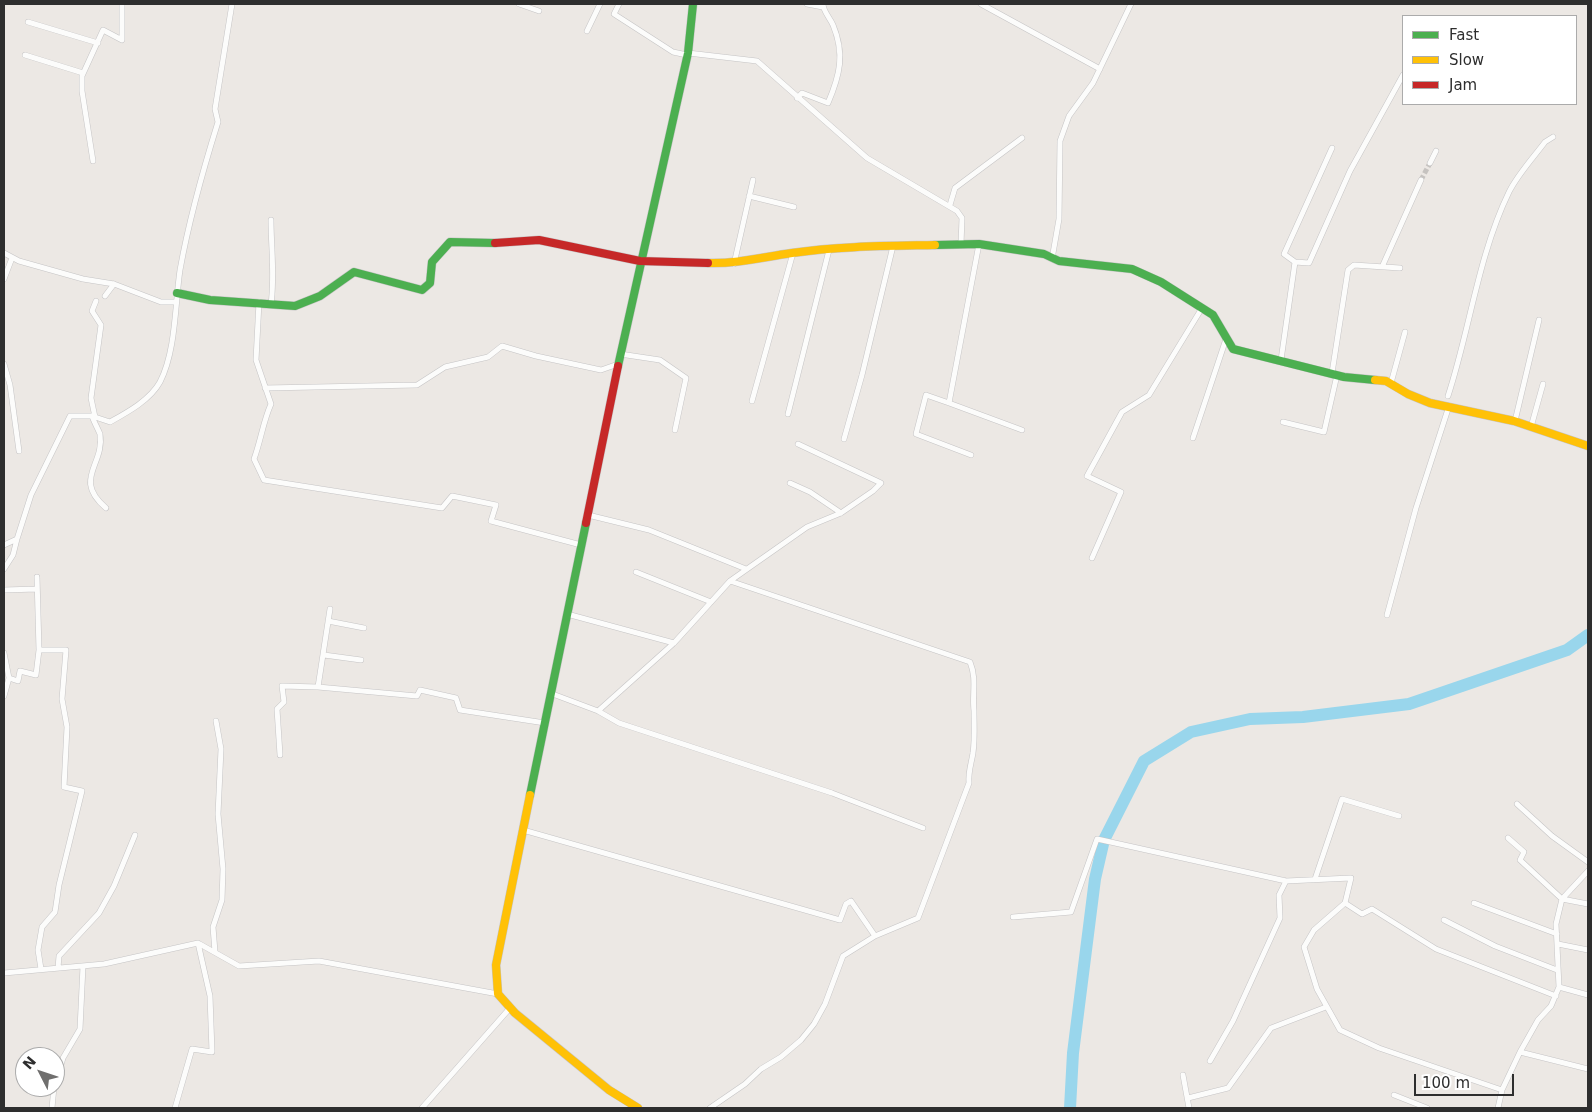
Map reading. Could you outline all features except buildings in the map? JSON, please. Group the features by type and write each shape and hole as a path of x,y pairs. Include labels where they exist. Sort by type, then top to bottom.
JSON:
{"street":[{"path":"93,160 82,91 84,73 103,30 122,40 125,16 122,4"},
{"path":"4,569 13,555 16,539 31,495 70,416 93,416 110,422 135,408 160,382 173,338 176,292 184,248 218,122 215,110 232,4"},
{"path":"519,4 539,11"},
{"path":"588,31 600,4"},
{"path":"619,4 614,14 674,52 757,61 867,158 950,206 962,218 961,244"},
{"path":"633,1107 609,1090 510,1008 498,994 496,965 620,354 688,54 693,4"},
{"path":"798,98 802,93 828,103 839,78 841,56 833,25 823,5 807,4"},
{"path":"980,4 1100,69"},
{"path":"1052,259 1059,218 1060,141 1069,116 1100,69 1131,4"},
{"path":"28,22 98,43"},
{"path":"25,55 84,73"},
{"path":"1332,148 1284,254 1295,262 1309,263 1350,171 1402,76"},
{"path":"1448,396 1465,339 1479,276 1497,222 1510,190 1545,142 1553,137"},
{"path":"950,206 955,188 1022,138"},
{"path":"1430,163 1436,152"},
{"path":"734,264 752,180"},
{"path":"1382,267 1421,180"},
{"path":"749,196 794,206"},
{"path":"271,220 271,271 274,286 271,304"},
{"path":"176,292 210,300 295,306 320,296 354,272 422,290 430,283 432,262 450,242 474,244 538,240 640,261 734,264 793,253 829,250 979,244 1044,254 1052,259 1132,269 1161,282 1213,314 1226,339 1234,349 1334,374 1390,383 1408,394 1430,403 1515,422 1588,446"},
{"path":"949,403 979,244"},
{"path":"844,439 864,367 892,246"},
{"path":"788,414 829,250"},
{"path":"4,253 12,258 82,279 114,284 161,302 175,302"},
{"path":"752,401 793,253"},
{"path":"4,279 12,258"},
{"path":"1281,360 1295,262"},
{"path":"1283,422 1324,432 1348,270 1354,265 1400,268"},
{"path":"105,296 114,284"},
{"path":"96,301 92,311 101,325 91,398 93,416 100,434 97,457 90,479 95,499 106,508"},
{"path":"259,302 256,360 271,404 262,424 261,440 254,459 264,480 442,508 452,496 496,505 491,521 581,545"},
{"path":"1092,558 1121,492 1087,476 1122,412 1149,396 1202,308"},
{"path":"1515,422 1539,320"},
{"path":"1390,383 1405,332"},
{"path":"1193,438 1226,339"},
{"path":"265,388 417,385 445,367 488,356 502,346 536,356 601,370 618,364"},
{"path":"620,354 660,360 686,378 675,430"},
{"path":"4,364 10,385 19,451"},
{"path":"1531,427 1543,384"},
{"path":"971,455 916,434 926,395 1022,430"},
{"path":"1386,615 1416,508 1448,406"},
{"path":"598,711 674,643 730,581 807,527 841,513 863,499 881,483 798,444"},
{"path":"790,483 810,492 841,513"},
{"path":"588,515 649,530 746,569"},
{"path":"4,546 16,539"},
{"path":"636,572 711,602"},
{"path":"9,678 18,681 20,672 36,675 39,650 37,577"},
{"path":"710,1108 802,1040 825,1004 843,956 875,936 918,918 969,783 968,772 973,753 975,728 973,710 975,674 970,662 730,581"},
{"path":"4,590 37,589"},
{"path":"318,686 330,609"},
{"path":"567,614 674,643"},
{"path":"328,621 364,628"},
{"path":"39,650 66,650 62,699 67,727 64,787 82,791 60,885 56,912 42,927 38,950 41,969"},
{"path":"4,653 9,678 4,696"},
{"path":"324,655 361,660"},
{"path":"280,755 277,709 284,702 282,686 318,686 417,696 420,690 456,698 460,710 545,723"},
{"path":"550,693 598,711 619,723 832,793 923,828"},
{"path":"215,952 213,928 222,900 223,869 218,814 221,749 216,721"},
{"path":"1315,879 1342,799 1399,816"},
{"path":"1517,804 1552,836 1588,862"},
{"path":"523,830 840,920 846,904 851,901 875,936"},
{"path":"58,968 59,956 99,913 114,886 135,835"},
{"path":"1508,838 1524,852 1520,860 1562,899 1588,904"},
{"path":"1013,917 1071,912 1097,839 1286,881 1351,878 1345,902 1314,930 1304,947 1316,989 1340,1030 1359,1039 1502,1090"},
{"path":"1498,1108 1502,1090 1520,1052 1538,1020 1551,1006 1556,996 1559,987 1556,924 1562,899 1588,871"},
{"path":"1210,1060 1237,1013 1280,918 1280,895 1286,881"},
{"path":"1345,902 1362,914 1372,909 1436,949 1556,996"},
{"path":"1474,903 1557,934"},
{"path":"1444,920 1495,946 1557,970"},
{"path":"4,973 104,964 198,943 239,966 318,961 498,994"},
{"path":"175,1108 192,1049 212,1052 210,996 198,943"},
{"path":"1558,944 1588,950"},
{"path":"65,1056 80,1029 83,966"},
{"path":"1559,987 1588,995"},
{"path":"1188,1098 1228,1088 1272,1028 1326,1007"},
{"path":"422,1108 510,1008"},
{"path":"1520,1052 1588,1069"},
{"path":"1183,1075 1189,1108"},
{"path":"1394,1095 1427,1108"}],"waterway":[{"path":"1070,1108 1073,1053 1095,879 1104,840 1144,761 1191,732 1250,719 1303,717 1409,704 1567,650 1588,635"}],"tunnel":[{"path":"1421,180 1430,163"}],"traffic: fast":[{"path":"618,366 688,53 693,4"},
{"path":"177,293 210,300 295,306 320,296 354,272 422,290 430,283 432,262 450,242 495,243"},
{"path":"935,245 979,244 1044,254 1059,261 1132,269 1161,282 1213,315 1233,349 1344,377 1375,380"},
{"path":"530,795 586,523"}],"traffic: slow":[{"path":"708,263 740,261 827,249 935,245"},
{"path":"1375,380 1386,381 1408,394 1430,403 1514,421 1588,446"},
{"path":"530,795 496,965 498,994 515,1013 609,1090 638,1108"}],"traffic: jam":[{"path":"495,243 539,240 640,261 708,263"},
{"path":"586,523 618,366"}]}
